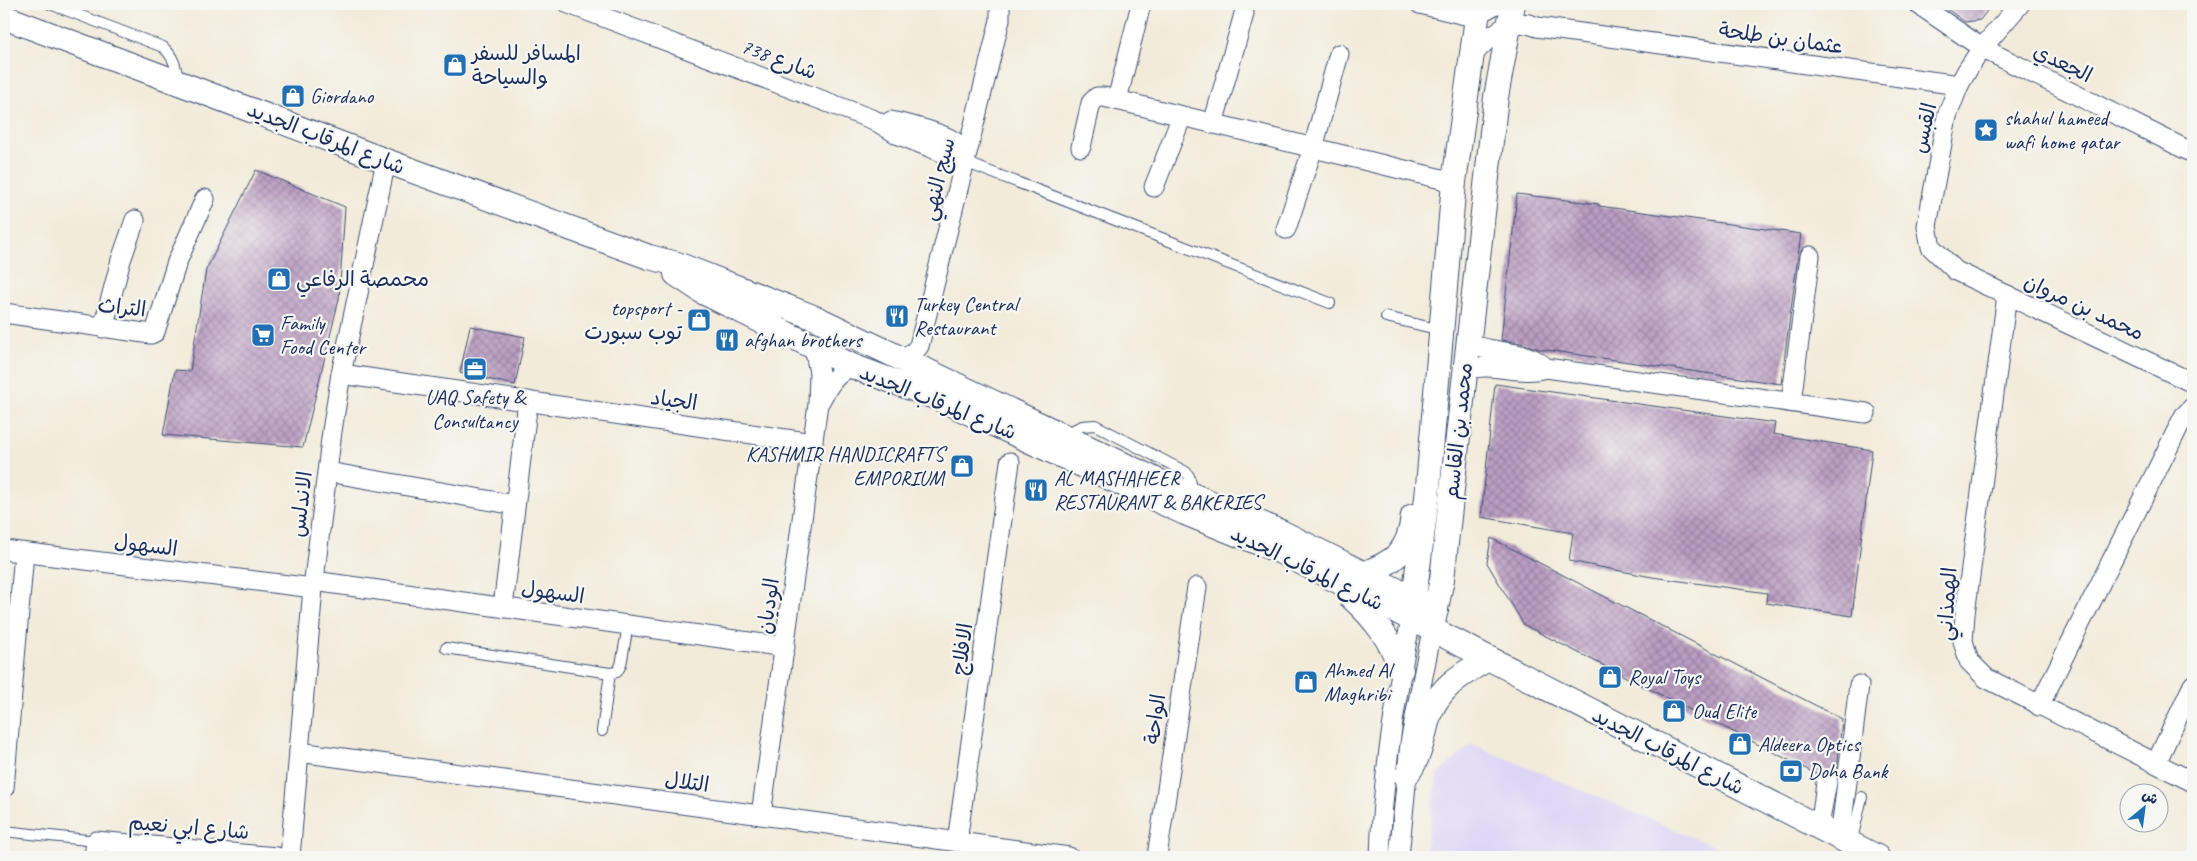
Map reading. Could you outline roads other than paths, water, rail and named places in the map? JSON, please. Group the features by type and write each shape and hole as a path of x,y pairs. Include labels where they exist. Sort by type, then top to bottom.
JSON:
{"street":[{"name":"شارع 738","path":"570,4 874,120 917,128 954,141 966,152"},
{"name":"سيج النهي","path":"907,360 919,346 1000,12 1009,4"},
{"path":"1117,100 1141,4"},
{"path":"1420,4 1472,7"},
{"name":"الجعدي","path":"1918,4 1982,48 2193,153"},
{"name":"القبس","path":"1956,271 1931,247 1927,226 1948,116 1959,85 1982,48 2020,4"},
{"name":"محمد بن القاسم","path":"1380,857 1382,804 1401,670 1412,609 1431,448 1454,182 1471,57 1472,7"},
{"path":"1213,124 1244,14"},
{"path":"1471,57 1511,14"},
{"name":"محمد بن القاسم","path":"1399,857 1406,776 1415,710 1442,579 1496,97 1511,14"},
{"name":"عثمان بن طلحة","path":"1511,14 1523,22 1536,27 1959,85"},
{"name":"شارع المرقاب الجديد","path":"4,16 386,161 649,257 677,264 792,309 907,360 1195,498 1281,532 1363,574 1412,609"},
{"path":"1504,48 1513,39 1536,27"},
{"path":"1286,229 1313,148 1339,54"},
{"path":"1081,147 1091,103 1094,99 1104,97 1454,182"},
{"path":"1154,187 1182,116"},
{"name":"الاندلس","path":"290,857 314,584 332,431 386,161"},
{"name":"التراث","path":"4,313 148,335 155,332 177,262 205,200"},
{"path":"103,328 121,260 135,220"},
{"path":"1791,402 1810,256"},
{"name":"شارع المرقاب الجديد","path":"649,257 703,292 852,366 958,407 1185,513 1266,545 1331,578 1412,609 1434,620 1488,659 1876,857"},
{"name":"محمد بن مروان","path":"1956,271 2193,383"},
{"name":"الهمذاني","path":"2007,295 1965,614 1963,641 1969,661 1986,678 2193,782"},
{"path":"772,326 799,328 878,361 907,360"},
{"path":"1468,342 1481,348 1526,356 1540,362 1546,368"},
{"name":"الوديان","path":"762,815 818,404 819,372 814,348"},
{"path":"1466,370 1484,365 1528,370 1546,368 1866,413"},
{"name":"الوديان","path":"818,404 830,382 852,366"},
{"name":"الجياد","path":"342,374 813,443"},
{"path":"2039,706 2188,411 2184,403 2193,383"},
{"path":"503,607 528,401"},
{"path":"1363,574 1393,560 1406,544 1410,534 1418,470 1431,448"},
{"name":"الافلاج","path":"957,842 1010,462"},
{"path":"328,472 515,506"},
{"name":"السهول","path":"4,550 503,607 785,647"},
{"path":"4,788 24,553"},
{"path":"1331,578 1372,617 1382,630 1393,649 1401,670"},
{"name":"الواحة","path":"1157,857 1197,587"},
{"path":"1406,776 1417,761 1428,719 1438,697 1458,676 1488,659"},
{"path":"1832,834 1859,685"},
{"path":"2156,763 2193,685"},
{"name":"التلال","path":"299,752 1069,857"},
{"name":"شارع ابي نعيم","path":"95,849 278,857"}],"lane":[{"path":"50,4 163,47 176,64 178,82"},
{"path":"966,152 975,166 1330,303"},
{"path":"1386,314 1441,327"},
{"path":"446,648 610,673 617,672 621,665 628,625"},
{"path":"602,731 610,673"},
{"path":"1827,779 1832,834"},
{"path":"1832,834 1862,797"},
{"name":"شارع ابي نعيم","path":"4,831 95,849"}],"place":[{"name":"المسافر للسفر والسياحة","path":"455,65"},
{"name":"Giordano","path":"293,96"},
{"name":"shahul hameed wafi home qatar","path":"1986,130"},
{"name":"محمصة الرفاعي","path":"279,279"},
{"name":"Turkey Central Restaurant","path":"897,316"},
{"name":"topsport - توب سبورت","path":"699,320"},
{"name":"Family Food Center","path":"263,335"},
{"name":"afghan brothers","path":"727,340"},
{"name":"UAQ Safety & Consultancy","path":"475,369"},
{"name":"KASHMIR HANDICRAFTS EMPORIUM","path":"962,466"},
{"name":"AL MASHAHEER RESTAURANT & BAKERIES","path":"1036,490"},
{"name":"Royal Toys","path":"1610,677"},
{"name":"Ahmed Al Maghribi","path":"1306,682"},
{"name":"Oud Elite","path":"1674,711"},
{"name":"Aldeera Optics","path":"1740,744"},
{"name":"Doha Bank","path":"1791,771"}]}
